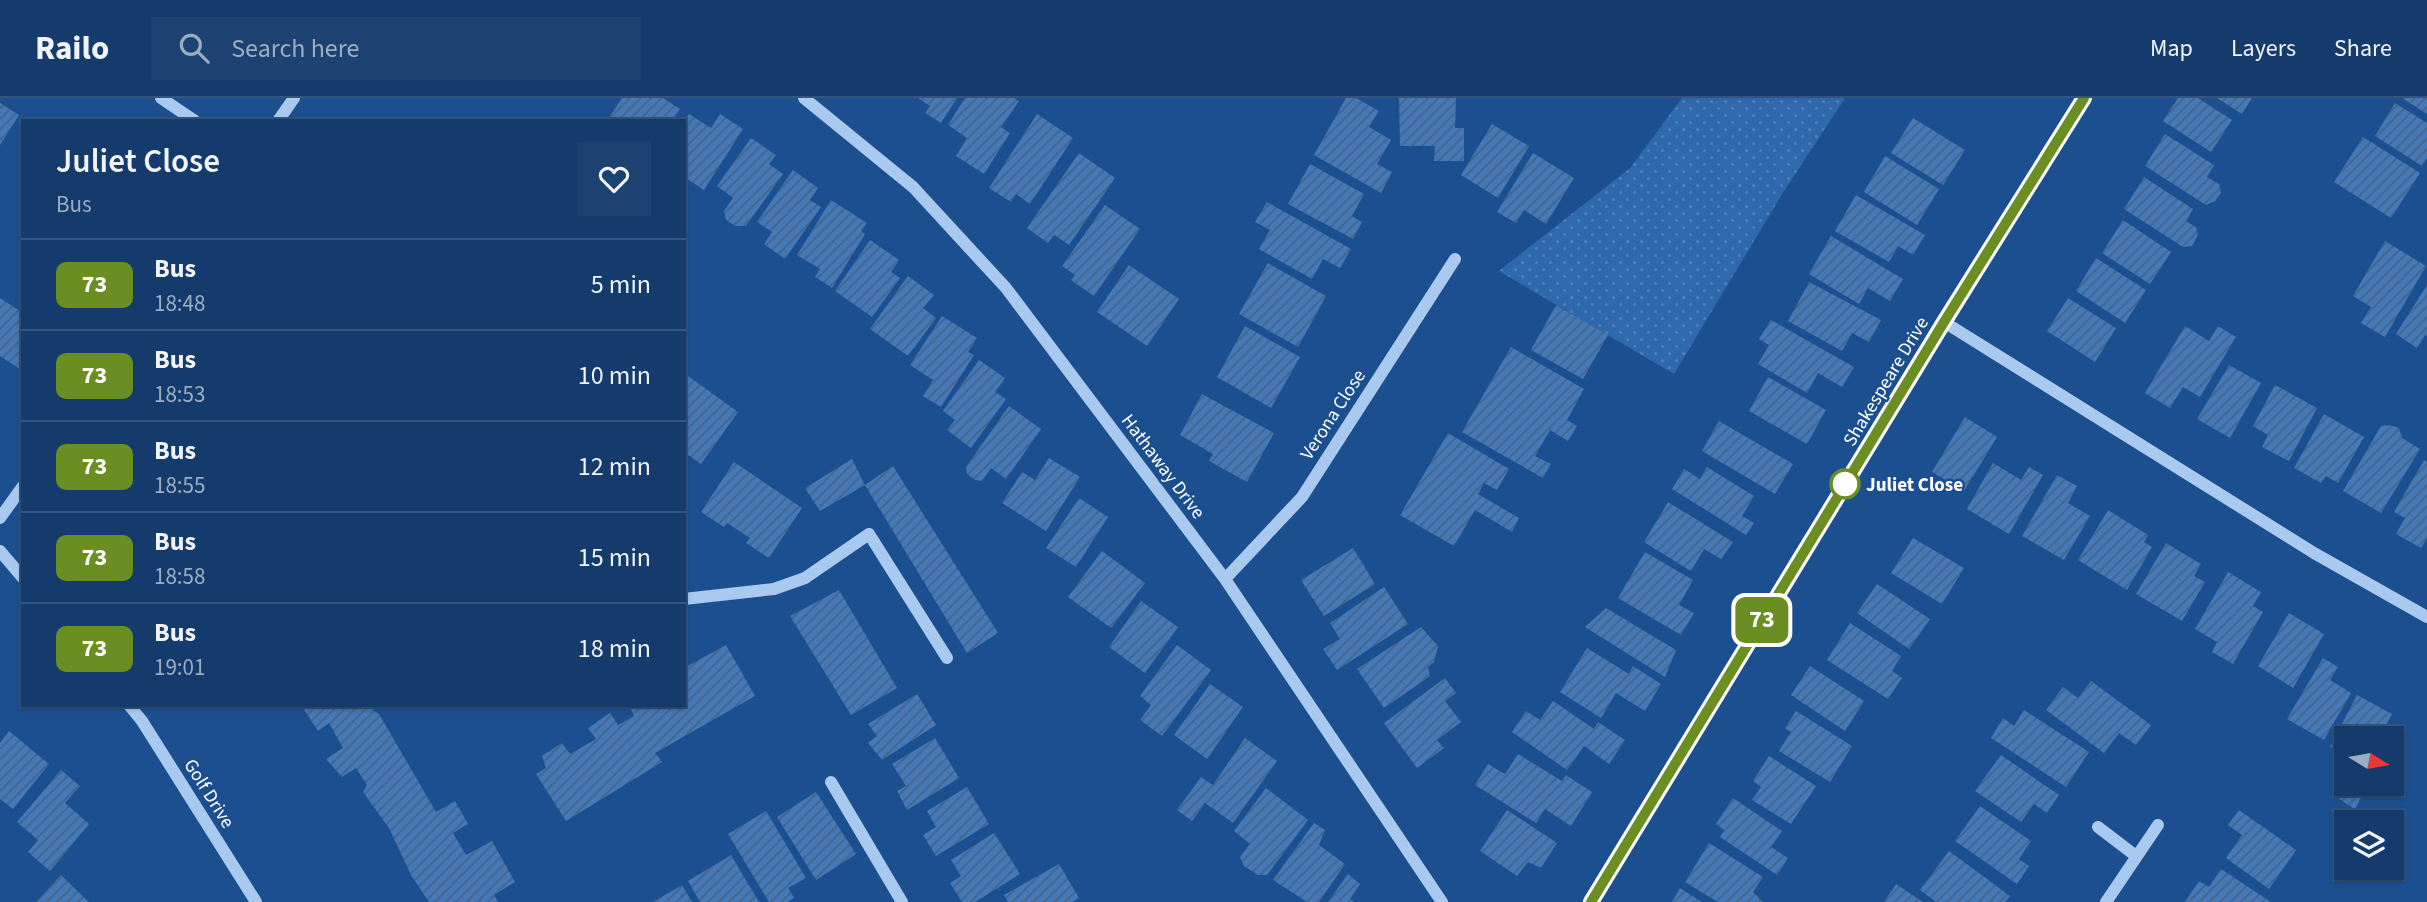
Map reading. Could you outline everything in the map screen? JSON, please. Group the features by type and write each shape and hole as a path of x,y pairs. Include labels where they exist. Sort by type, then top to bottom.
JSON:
{"street":[{"path":"161,98 192,119"},
{"path":"279,119 294,98"},
{"name":"Hathaway Drive","path":"804,98 913,187 1006,288 1225,579 1442,902"},
{"name":"Shakespeare Drive","path":"1591,902 1944,322 2084,98"},
{"name":"Verona Close","path":"1225,579 1302,497 1455,258"},
{"path":"1944,322 2315,553 2427,617"},
{"path":"0,518 21,489"},
{"path":"686,599 774,589 805,578 870,534 947,658"},
{"path":"0,551 21,576"},
{"name":"Golf Drive","path":"131,707 256,902"},
{"path":"831,782 902,902"},
{"path":"2106,902 2158,825"},
{"path":"2098,827 2137,856"}],"shaded area":[{"path":"1682,98 1845,98 1781,196 1674,374 1499,271 1630,168"}],"building":[{"path":"622,98 663,98 680,109 673,119 608,119"},
{"path":"918,98 957,98 941,123 925,113 930,106"},
{"path":"965,98 1014,98 1019,101 1001,127 1010,133 984,174 956,156 967,138 948,125"},
{"path":"1346,98 1356,98 1379,111 1369,127 1391,140 1377,164 1392,172 1381,193 1314,155"},
{"path":"1399,98 1456,98 1455,128 1464,128 1464,161 1434,161 1435,146 1400,146"},
{"path":"2178,98 2198,98 2232,120 2211,152 2163,121"},
{"path":"2217,98 2252,98 2242,114"},
{"path":"2402,98 2427,98 2427,114"},
{"path":"0,103 19,115 0,145"},
{"path":"2395,103 2427,123 2427,158 2422,166 2375,136"},
{"path":"689,114 711,128 720,114 743,129 704,190 686,178 685,119"},
{"path":"1037,114 1073,138 1030,204 1016,194 1011,202 989,188"},
{"path":"1913,118 1965,150 1943,185 1891,153"},
{"path":"1492,124 1529,146 1498,198 1461,175"},
{"path":"2165,134 2214,165 2207,177 2219,184 2221,193 2215,201 2206,205 2145,166"},
{"path":"2363,137 2420,173 2391,218 2334,182"},
{"path":"751,138 776,155 769,164 783,174 746,226 735,226 726,220 724,211 733,198 717,186"},
{"path":"1079,153 1115,178 1069,245 1054,235 1048,243 1027,228"},
{"path":"1533,153 1574,178 1546,224 1524,210 1516,223 1497,212"},
{"path":"1885,156 1939,189 1917,225 1864,192"},
{"path":"1310,164 1364,194 1352,216 1362,222 1353,239 1288,204"},
{"path":"793,170 818,188 810,200 821,207 785,259 764,244 772,232 757,222"},
{"path":"2144,177 2193,209 2186,221 2196,227 2198,235 2192,246 2183,247 2124,209"},
{"path":"1856,195 1925,235 1913,255 1898,246 1889,262 1835,231"},
{"path":"831,200 867,223 861,231 865,234 832,288 815,277 820,269 797,255"},
{"path":"1267,202 1351,249 1340,268 1323,259 1312,279 1259,249 1270,230 1255,222"},
{"path":"1105,205 1140,229 1094,296 1071,280 1075,275 1062,266"},
{"path":"2123,220 2171,252 2150,284 2102,253"},
{"path":"1831,236 1903,279 1890,301 1868,288 1859,304 1809,274"},
{"path":"870,240 899,260 891,272 900,278 872,317 835,291"},
{"path":"2385,241 2426,266 2385,337 2361,323 2371,307 2353,296"},
{"path":"2096,258 2146,290 2125,323 2076,291"},
{"path":"1268,263 1326,296 1298,347 1239,314"},
{"path":"1129,265 1179,299 1147,346 1097,312"},
{"path":"908,276 934,295 923,308 936,318 908,356 870,329"},
{"path":"1809,282 1881,320 1869,342 1852,333 1842,351 1788,321"},
{"path":"2427,285 2427,336 2425,335 2417,348 2396,334"},
{"path":"0,298 21,312 21,370 0,356"},
{"path":"2068,298 2116,328 2095,362 2047,331"},
{"path":"1556,305 1608,335 1583,379 1531,350"},
{"path":"942,316 977,338 968,352 974,355 941,407 923,396 933,380 910,365"},
{"path":"1771,320 1854,367 1842,387 1818,373 1807,393 1758,364 1769,345 1759,339"},
{"path":"1245,326 1300,357 1271,408 1217,377"},
{"path":"2185,326 2209,341 2218,326 2236,337 2200,397 2183,387 2170,408 2145,393"},
{"path":"1511,347 1584,389 1567,420 1577,426 1568,441 1550,430 1535,456 1551,464 1543,478 1462,432"},
{"path":"979,360 1005,378 995,392 1006,399 971,448 947,430 955,420 943,411"},
{"path":"2229,365 2261,383 2230,438 2197,419"},
{"path":"686,374 738,412 701,464 686,453"},
{"path":"1768,377 1826,410 1807,444 1749,411"},
{"path":"2275,385 2317,408 2289,461 2262,447 2268,435 2253,426"},
{"path":"1202,394 1274,433 1247,482 1209,461 1213,454 1180,435"},
{"path":"1009,406 1041,429 1006,479 991,468 982,481 975,480 967,474 966,467"},
{"path":"2324,414 2364,437 2338,483 2326,476 2321,483 2294,468"},
{"path":"1965,417 1997,437 1964,491 1932,472"},
{"path":"1719,421 1793,464 1775,494 1702,451"},
{"path":"2381,426 2399,428 2402,438 2420,449 2381,513 2343,491"},
{"path":"1448,433 1509,469 1497,490 1484,483 1478,494 1519,518 1512,532 1475,510 1454,546 1400,515"},
{"path":"1049,458 1080,477 1046,531 1002,503 1022,472 1035,480"},
{"path":"852,459 865,485 820,511 805,488"},
{"path":"2424,460 2427,462 2427,538 2421,548 2396,534 2405,518 2394,512"},
{"path":"734,462 802,508 769,558 746,543 750,538 727,523 724,527 701,512"},
{"path":"1993,463 2021,480 2029,467 2043,475 2009,534 1967,509"},
{"path":"893,466 998,633 967,653 865,485"},
{"path":"1707,467 1754,496 1742,516 1754,523 1746,535 1672,489 1684,469 1700,479"},
{"path":"2057,475 2077,486 2068,503 2090,516 2064,560 2022,536"},
{"path":"1079,498 1108,517 1076,567 1046,548"},
{"path":"1668,502 1733,542 1721,559 1704,549 1691,571 1644,542"},
{"path":"2108,510 2148,535 2144,542 2152,547 2127,590 2078,560"},
{"path":"1913,538 1964,568 1942,604 1891,573"},
{"path":"2166,543 2201,564 2194,576 2205,582 2182,621 2136,594"},
{"path":"1353,548 1375,584 1324,616 1301,580"},
{"path":"1102,551 1145,583 1111,628 1068,597"},
{"path":"1645,552 1693,580 1679,605 1694,613 1681,635 1618,598"},
{"path":"2228,572 2261,592 2253,606 2263,612 2233,664 2212,652 2217,642 2195,629"},
{"path":"1877,584 1930,619 1909,649 1857,613"},
{"path":"1384,587 1408,624 1337,670 1323,649 1340,639 1330,623"},
{"path":"839,590 897,688 851,715 790,616"},
{"path":"1141,601 1178,627 1145,673 1109,647"},
{"path":"1606,608 1676,650 1665,677 1585,627"},
{"path":"2289,613 2324,634 2293,688 2258,666"},
{"path":"1850,623 1901,656 1892,671 1902,678 1888,699 1827,660"},
{"path":"1421,627 1438,646 1434,662 1428,667 1430,676 1384,708 1357,669"},
{"path":"726,645 755,696 655,753 662,762 566,821 536,774 546,768 542,756 562,743 570,754 596,739 588,728 610,713 618,725 634,716 631,709 634,707 686,707 686,667"},
{"path":"1177,645 1211,670 1162,736 1140,720 1151,705 1140,696"},
{"path":"1587,648 1629,674 1633,666 1661,684 1645,711 1616,693 1601,718 1560,692"},
{"path":"2323,658 2338,667 2330,680 2351,693 2324,740 2287,719"},
{"path":"1810,666 1864,701 1845,731 1791,695"},
{"path":"1445,678 1456,693 1445,701 1461,722 1437,740 1444,748 1417,768 1384,723"},
{"path":"2091,681 2151,725 2136,745 2119,733 2104,753 2046,710 2063,687 2078,698"},
{"path":"1210,684 1243,707 1207,759 1174,735"},
{"path":"917,694 936,725 882,760 868,743 877,736 868,724"},
{"path":"2357,695 2392,714 2386,726 2341,726"},
{"path":"1553,701 1594,729 1598,722 1625,740 1609,764 1584,746 1567,770 1512,732 1526,711 1540,720"},
{"path":"302,707 377,707 373,710 379,714 436,812 455,801 468,824 453,833 466,855 492,841 515,882 494,895 498,902 429,902 411,875 389,828 363,792 367,785 356,768 342,777 326,759 343,748 329,723 318,731"},
{"path":"2024,710 2089,752 2066,787 1991,738 2003,718 2014,726"},
{"path":"1796,711 1852,746 1830,782 1779,751 1791,732 1785,728"},
{"path":"9,731 49,764 13,809 0,799 0,743"},
{"path":"935,738 959,778 907,810 897,791 906,786 892,764"},
{"path":"1245,738 1277,761 1233,823 1205,803 1192,821 1177,810 1201,777 1213,785"},
{"path":"1518,754 1562,781 1566,775 1592,792 1571,826 1545,809 1536,823 1475,785 1488,764 1505,774"},
{"path":"2001,755 2059,795 2047,813 2034,804 2021,822 1975,791"},
{"path":"1769,756 1816,786 1791,824 1752,800 1761,787 1753,781"},
{"path":"61,770 80,786 65,803 89,824 50,871 28,852 38,840 17,822"},
{"path":"967,787 989,824 936,856 923,835 936,827 927,811"},
{"path":"1266,788 1308,820 1267,875 1258,875 1244,866 1240,857 1250,844 1234,831"},
{"path":"816,792 856,854 816,880 777,817"},
{"path":"2341,796 2362,796 2355,809 2339,799"},
{"path":"1733,798 1782,831 1771,847 1788,858 1777,875 1720,837 1724,830 1716,824"},
{"path":"1980,806 2031,841 2019,859 2029,866 2017,884 1955,841"},
{"path":"1507,810 1557,843 1541,868 1528,862 1517,876 1480,851"},
{"path":"2239,810 2296,850 2269,889 2226,858 2242,835 2228,825"},
{"path":"766,811 806,878 788,888 794,898 787,902 769,902 728,834"},
{"path":"1314,823 1325,830 1319,845 1345,864 1319,902 1307,902 1273,880"},
{"path":"994,833 1020,874 975,902 962,902 950,883 961,876 951,860"},
{"path":"1709,843 1763,877 1753,892 1763,902 1718,902 1685,882"},
{"path":"1949,851 2010,896 2005,902 1936,902 1920,890"},
{"path":"731,855 759,902 700,902 688,881"},
{"path":"1059,864 1079,898 1072,902 1008,902 1004,895"},
{"path":"2221,869 2271,902 2185,902 2199,881 2209,887"},
{"path":"1348,874 1360,884 1350,899 1354,902 1328,902"},
{"path":"61,875 89,902 36,902"},
{"path":"1896,884 1923,902 1884,902"},
{"path":"682,885 692,902 653,902"},
{"path":"1680,888 1702,902 1672,902"}],"bus line":[{"name":"73","path":"1591,902 1944,322 2084,98"}],"place":[{"name":"Juliet Close","path":"1845,484"}]}
